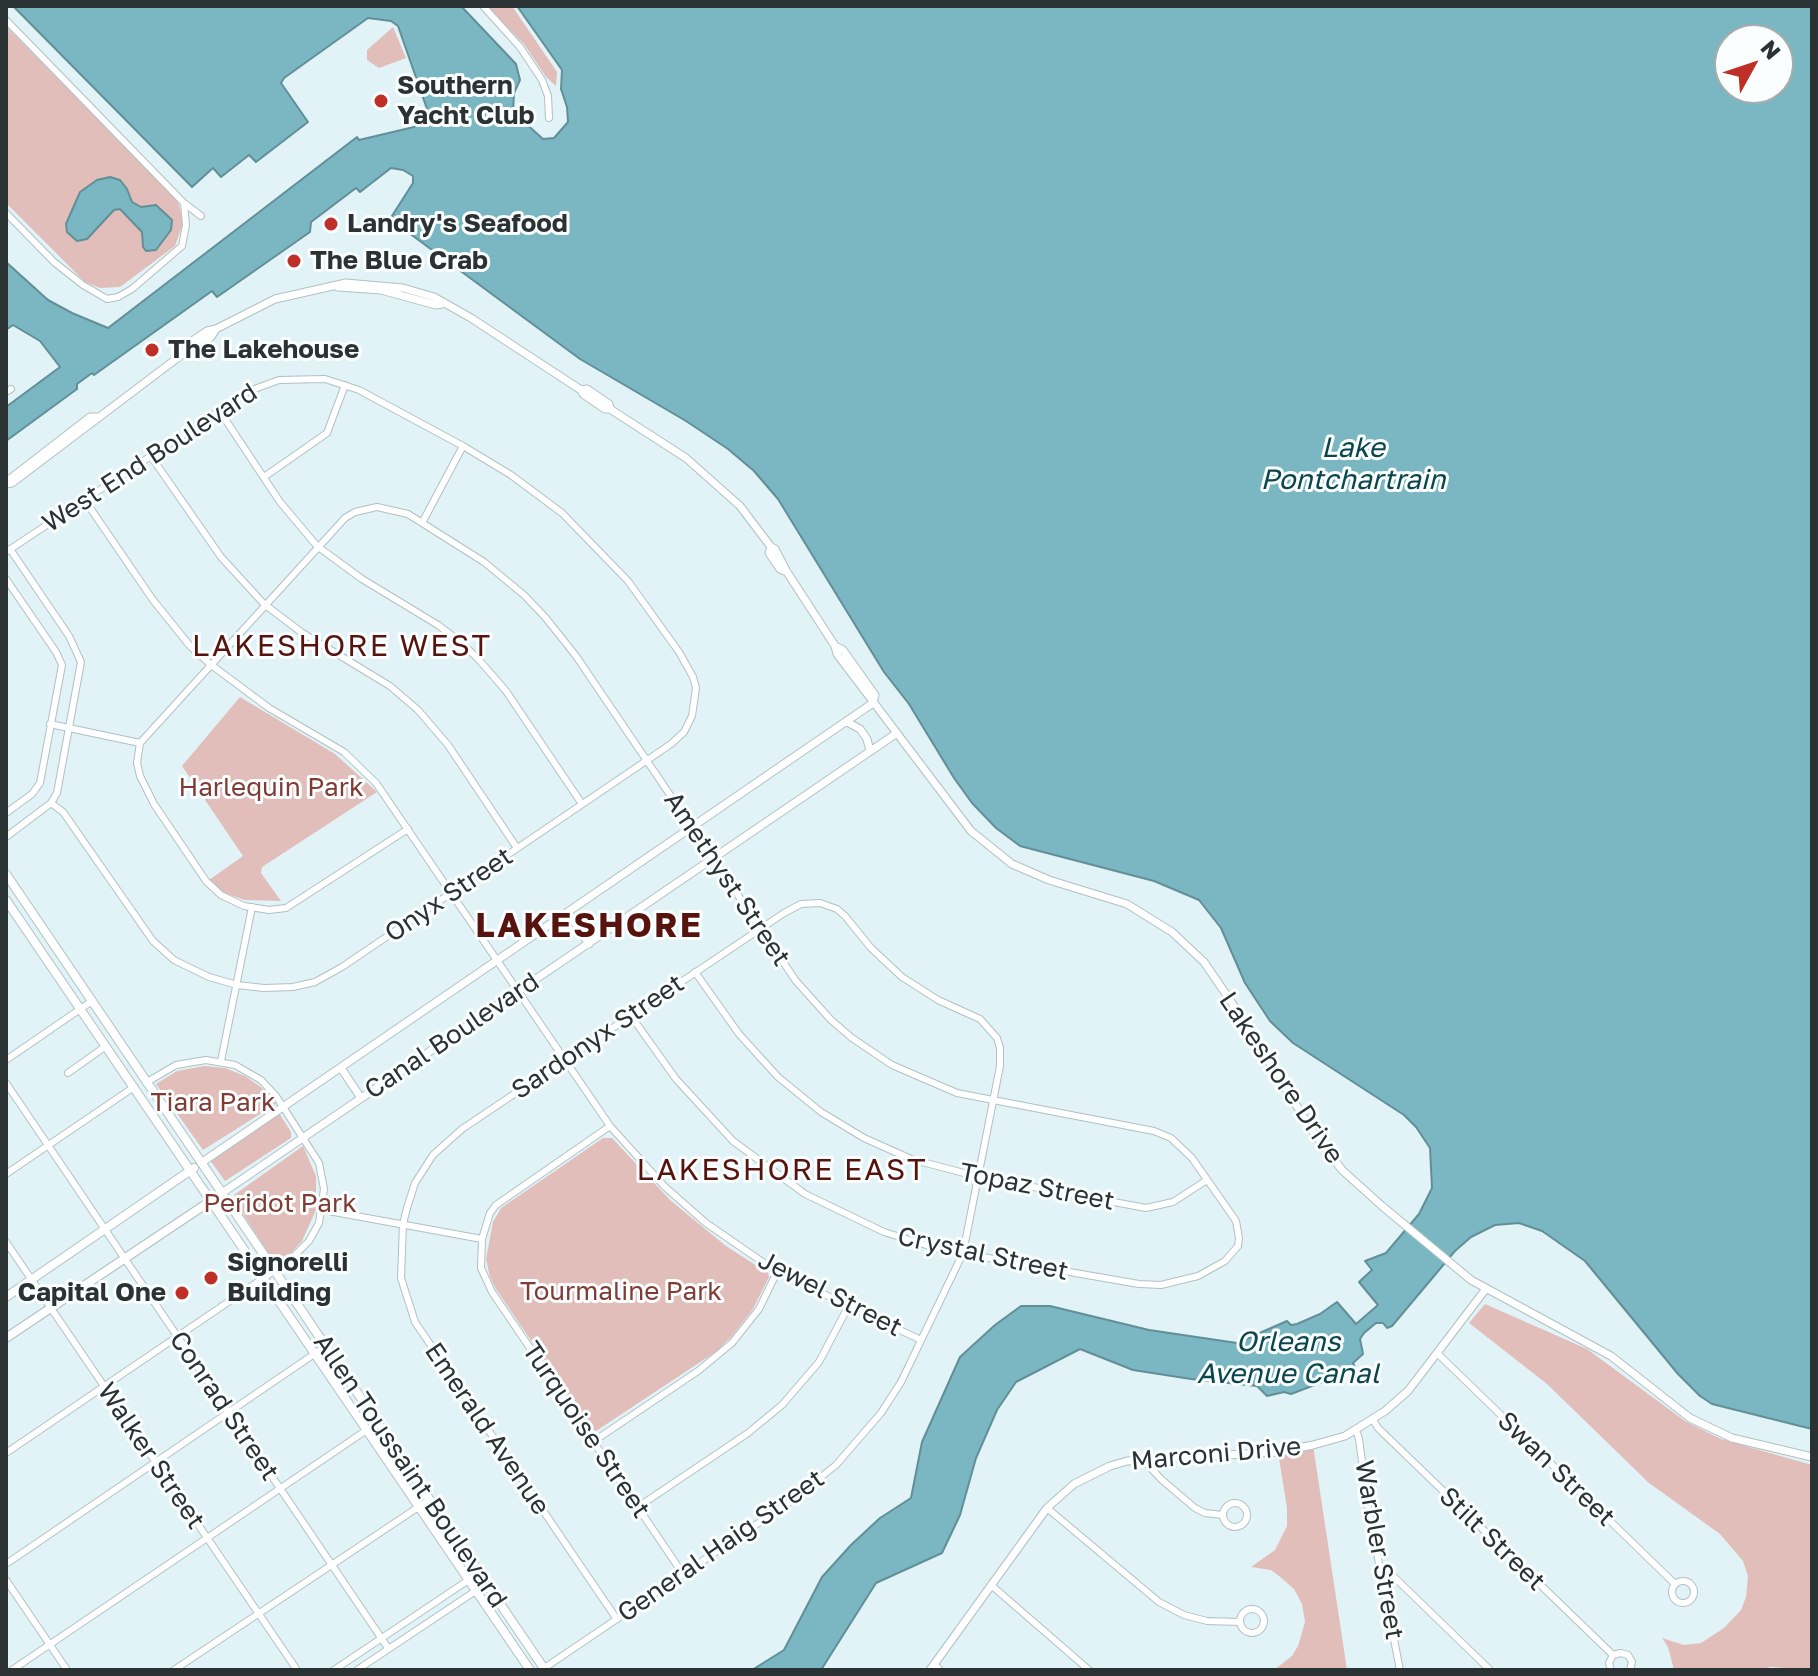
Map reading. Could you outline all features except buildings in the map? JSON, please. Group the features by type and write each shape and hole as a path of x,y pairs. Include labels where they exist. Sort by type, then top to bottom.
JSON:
{"main road":[{"name":"Allen Toussaint Boulevard","path":"6,874 544,1670"},
{"name":"Allen Toussaint Boulevard","path":"6,900 530,1670"},
{"path":"104,1042 112,1030"},
{"path":"160,1125 171,1118"},
{"name":"Canal Boulevard","path":"6,1297 201,1163"},
{"name":"Canal Boulevard","path":"6,1338 222,1193"},
{"path":"232,1232 244,1225"},
{"path":"291,1317 301,1309"}],"street":[{"path":"483,6 520,47 542,80 548,96 549,118"},
{"path":"6,20 184,203 201,216"},
{"path":"6,213 54,262 107,299 132,289 182,246 186,225 184,203"},
{"name":"Lakeshore Drive","path":"6,483 12,483 50,451 94,422 184,353 188,344 207,331 275,299 346,283 399,288 434,297 494,332 581,390 587,389 609,404 610,409 686,458 740,506 771,547 769,553 780,569 787,572 835,646 837,654 971,831 989,848 1031,874 1127,904 1168,929 1191,949 1204,962 1230,1000 1315,1135 1342,1170 1452,1265 1485,1290 1611,1356 1670,1404 1702,1425 1732,1438 1812,1457"},
{"name":"West End Boulevard","path":"8,550 249,391 279,380 325,379 345,385 463,446"},
{"path":"264,477 327,433 345,385"},
{"path":"219,410 295,522 317,546 339,565 419,612 464,645 506,691 582,804"},
{"path":"422,523 463,446"},
{"name":"Onyx Street","path":"237,985 280,988 322,979 680,737 692,716 696,688 687,664 628,581 584,533 539,495 463,446"},
{"path":"150,455 221,557 264,604 301,632 390,686 418,710 448,745 517,848"},
{"name":"Jewel Street","path":"84,499 182,637 210,664 269,708 344,752 376,783 610,1126 633,1154 685,1205 777,1272 921,1340"},
{"name":"Amethyst Street","path":"140,743 345,518 366,509 387,508 408,514 463,547 508,580 545,617 576,656 810,999 852,1038 908,1074 957,1093 1154,1131 1171,1138 1185,1150 1207,1180"},
{"path":"6,837 51,803 59,787 81,669 79,654 8,550"},
{"path":"6,579 62,665 37,789 6,813"},
{"name":"Canal Boulevard","path":"201,1163 873,703"},
{"path":"847,722 860,729 870,751"},
{"path":"50,724 140,743 137,763 144,788 206,881 233,902 281,910 299,902 408,829"},
{"name":"Canal Boulevard","path":"222,1193 897,733"},
{"path":"51,803 63,812 158,947 189,969 237,985"},
{"name":"Sardonyx Street","path":"403,1224 415,1183 433,1155 446,1142 695,972 801,904 820,903 837,909"},
{"path":"221,1061 252,907"},
{"name":"General Haig Street","path":"544,1670 791,1501 836,1465 881,1413 901,1382 963,1253 1000,1066 1000,1048 987,1024 938,1000 902,977 837,909"},
{"path":"568,912 589,944"},
{"name":"Topaz Street","path":"695,972 732,1025 778,1077 821,1112 884,1148 942,1169 1146,1208 1173,1202 1207,1180"},
{"path":"6,1060 92,1001"},
{"name":"Crystal Street","path":"631,1016 676,1079 714,1123 778,1176 824,1205 863,1224 911,1241 1112,1281 1161,1285 1220,1265 1238,1246 1236,1221 1207,1180"},
{"path":"68,1073 104,1042"},
{"path":"6,1453 274,1270 305,1246 316,1229 323,1210 323,1176 316,1156 271,1090 255,1075 221,1061 184,1063 169,1068 147,1082"},
{"path":"341,1068 361,1098"},
{"name":"Conrad Street","path":"6,1083 388,1648"},
{"path":"6,1174 134,1087"},
{"path":"323,1210 482,1239 490,1213 496,1205 610,1126"},
{"name":"Emerald Avenue","path":"403,1224 401,1278 415,1322 616,1618"},
{"name":"Turquoise Street","path":"482,1239 481,1268 484,1278 683,1574"},
{"name":"Walker Street","path":"6,1242 297,1670"},
{"path":"594,1441 698,1371 732,1343 759,1309 777,1272"},
{"name":"Marconi Drive","path":"934,1668 1047,1508 1086,1477 1110,1466 1143,1460 1278,1452 1313,1445 1356,1430 1408,1391 1485,1290"},
{"path":"638,1507 748,1433 782,1405 819,1362 848,1307"},
{"path":"6,1564 326,1346"},
{"name":"Swan Street","path":"1437,1353 1675,1584"},
{"name":"Stilt Street","path":"1373,1420 1388,1439 1613,1655 1627,1654 1632,1661 1630,1670"},
{"path":"12,1670 377,1423"},
{"name":"Warbler Street","path":"1356,1430 1400,1670"},
{"path":"1143,1460 1195,1508 1205,1513 1223,1515"},
{"path":"174,1670 429,1500"},
{"path":"1047,1508 1159,1602 1194,1618 1240,1622"},
{"path":"1381,1571 1392,1575 1490,1670"},
{"path":"334,1670 479,1573"},
{"path":"6,1580 67,1670"},
{"path":"357,1670 486,1584"},
{"path":"991,1585 1089,1670"},
{"path":"1611,1670 1609,1663 1613,1655"}],"green space":[{"path":"486,6 512,6 557,72 556,86 546,77 524,44"},
{"path":"6,26 179,204 183,223 175,246 120,287 100,288 85,282 6,203"},
{"path":"393,27 406,58 379,68 367,60 367,50"},
{"name":"Harlequin Park","path":"240,697 335,754 377,792 262,867 261,873 281,901 245,900 224,893 209,880 243,856 182,766"},
{"name":"Tiara Park","path":"204,1066 225,1068 245,1076 262,1088 276,1104 203,1150 156,1084 177,1071"},
{"path":"279,1113 291,1132 291,1138 225,1181 210,1160"},
{"name":"Tourmaline Park","path":"603,1138 612,1138 670,1200 726,1246 768,1273 769,1277 753,1309 717,1351 596,1431 591,1429 496,1289 486,1259 493,1222 501,1208"},
{"name":"Peridot Park","path":"303,1146 316,1176 316,1210 302,1241 278,1263 274,1262 234,1200 234,1195"},
{"path":"1485,1304 1587,1349 1685,1421 1721,1439 1812,1465 1812,1670 1771,1667 1759,1670 1674,1670 1668,1647 1662,1638 1684,1645 1701,1643 1724,1628 1741,1610 1746,1597 1748,1576 1743,1561 1720,1534 1649,1483 1547,1384 1469,1323"},
{"path":"1313,1445 1347,1670 1274,1670 1292,1656 1298,1646 1305,1622 1302,1604 1294,1589 1271,1570 1251,1567 1275,1550 1287,1526 1278,1452"}],"water":[{"name":"Lake Pontchartrain","path":"13,6 461,6 516,64 520,80 514,93 513,112 543,139 554,138 568,122 561,89 562,70 517,6 1812,6 1812,1429 1712,1404 1678,1374 1585,1261 1542,1231 1519,1223 1495,1225 1471,1237 1455,1251 1392,1326 1387,1328 1383,1323 1376,1323 1364,1333 1360,1339 1363,1354 1353,1363 1355,1367 1291,1394 1284,1392 1267,1396 1257,1386 1133,1370 1080,1349 1016,1382 997,1410 976,1458 960,1515 942,1553 876,1583 821,1670 752,1670 784,1650 822,1577 851,1545 880,1518 911,1498 922,1442 960,1357 995,1325 1021,1306 1050,1306 1149,1330 1237,1343 1287,1321 1291,1325 1297,1324 1337,1302 1356,1324 1378,1305 1359,1282 1372,1270 1365,1261 1386,1253 1419,1214 1432,1188 1430,1148 1404,1115 1293,1043 1270,1021 1245,983 1221,928 1199,900 1154,881 1020,846 996,828 954,778 909,704 884,672 778,499 754,471 686,421 580,359 390,219 413,183 413,176 403,170 391,168 360,192 356,188 311,222 310,232 217,297 212,291 94,375 92,373 77,384 77,389 6,441 6,407 60,367 40,341 13,325 6,330 6,262 48,300 108,328 357,137 359,140 414,127 424,119 427,109 398,26 391,21 368,18 284,78 281,83 308,122 256,162 249,155 221,177 213,168 192,187"},
{"path":"110,177 120,180 132,202 141,207 156,205 172,220 171,230 156,250 146,251 142,232 120,209 114,210 87,239 77,241 67,232 66,224 80,192 97,180"}],"place":[{"name":"Southern Yacht Club","path":"381,101"},
{"name":"Landry's Seafood","path":"331,224"},
{"name":"The Blue Crab","path":"294,261"},
{"name":"The Lakehouse","path":"152,350"},
{"name":"Signorelli Building","path":"211,1278"},
{"name":"Capital One","path":"182,1293"}],"district":[{"name":"LAKESHORE WEST","path":"342,646"},
{"name":"LAKESHORE","path":"589,926"},
{"name":"LAKESHORE EAST","path":"782,1170"}],"water label":[{"name":"Orleans Avenue Canal","path":"1288,1358"}]}
